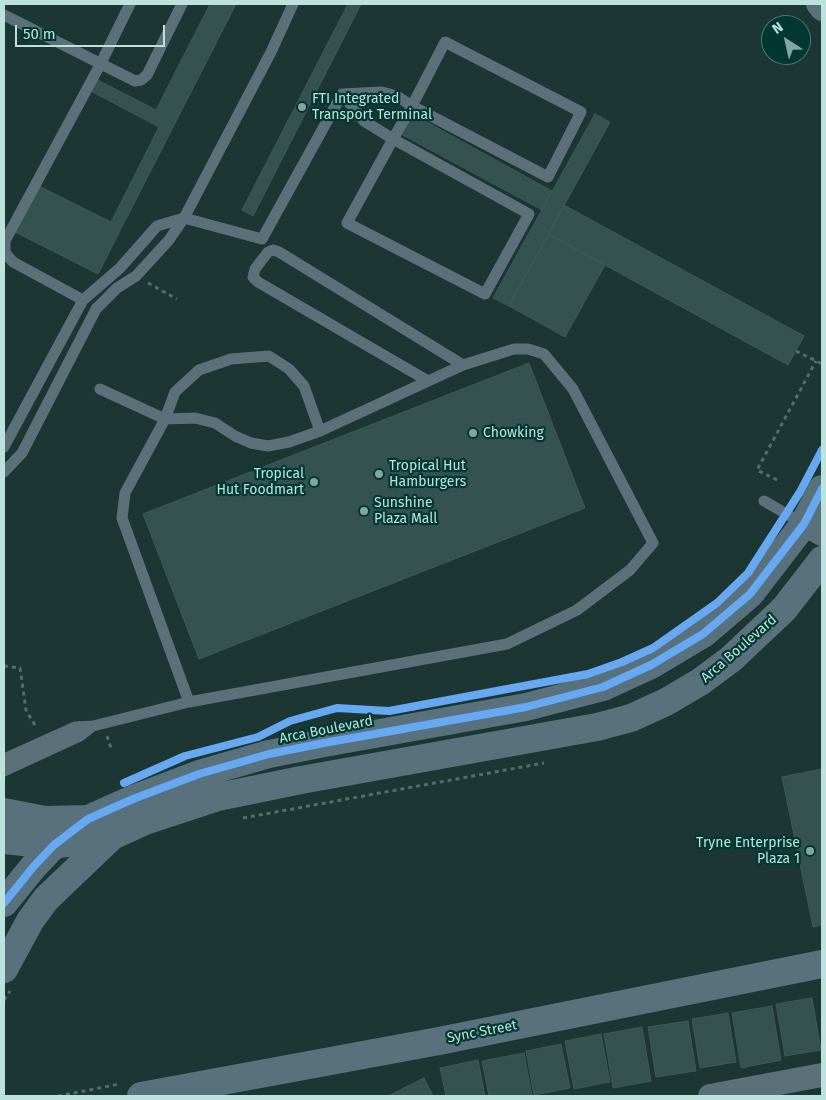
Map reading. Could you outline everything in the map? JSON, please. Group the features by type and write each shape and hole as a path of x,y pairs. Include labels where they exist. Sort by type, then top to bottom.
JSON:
{"street":[{"path":"818,4 822,9"},
{"name":"Arca Boulevard","path":"4,903 54,845 88,819 133,799 199,774 268,754 526,707 603,687 651,666 703,634 750,594 813,529 822,489"},
{"name":"Arca Boulevard","path":"4,840 54,845 112,836 145,821 218,797 301,780 597,727 631,718 666,702 700,682 731,659 784,609 822,560"},
{"name":"Arca Boulevard","path":"4,812 45,820 88,819"},
{"name":"Arca Boulevard","path":"9,978 30,921 46,899 112,836"},
{"name":"Sync Street","path":"141,1096 439,1041 822,964"},
{"path":"710,1096 737,1094 822,1076"}],"lane":[{"path":"83,300 13,262 5,253 5,241 101,63 130,4"},
{"path":"4,15 135,81 141,80 147,75 182,4"},
{"path":"4,472 22,453 96,309 117,288 136,276 169,240 184,218 271,52 293,4"},
{"path":"342,94 364,121 393,139 529,214 485,294 347,222 393,139 412,106 445,42 581,112 548,177 412,106 397,96 382,92 342,94"},
{"path":"4,447 83,300 120,268 157,226 184,218 262,239 342,94"},
{"path":"428,381 258,282 253,277 255,269 268,252 273,250 279,252 464,364"},
{"path":"4,759 75,726 93,726 189,702 507,644 577,610 630,570 653,543 573,389 544,354 528,349 514,349 464,364 320,430 289,442 268,446 243,440 215,423 195,418 164,419 100,389"},
{"path":"189,702 122,518 125,493 164,419 175,392 199,370 231,360 268,356 289,369 304,386 320,430"},
{"path":"764,501 813,529"},
{"path":"4,771 80,736 93,726"}],"path":[{"path":"796,351 822,364"},
{"path":"777,480 757,470 816,361"},
{"path":"4,666 20,668 26,710 43,741"},
{"path":"107,736 112,751"},
{"path":"4,1000 9,978"}],"building":[{"path":"210,4 236,4 98,274 15,232 39,186 111,222 159,127 85,88 90,76 156,110"},
{"name":"FTI Integrated Transport Terminal","path":"348,4 361,4 253,216 242,210"},
{"path":"412,114 552,191 542,210 401,134"},
{"path":"595,114 610,122 509,306 493,298"},
{"path":"564,205 804,336 788,365 548,234"},
{"path":"548,234 605,265 565,337 509,306"},
{"name":"Sunshine Plaza Mall","path":"529,363 585,508 199,659 143,514"},
{"name":"Tryne Enterprise Plaza 1","path":"822,769 822,925 813,927 782,777"},
{"path":"812,998 821,1050 785,1056 776,1004"},
{"path":"772,1006 781,1060 741,1068 732,1013"},
{"path":"728,1013 736,1062 700,1068 692,1019"},
{"path":"688,1021 696,1071 656,1077 648,1027"},
{"path":"642,1027 651,1081 613,1088 604,1034"},
{"path":"601,1034 610,1082 574,1089 565,1041"},
{"path":"561,1044 570,1088 534,1095 526,1051"},
{"path":"524,1053 532,1096 489,1096 482,1061"},
{"path":"478,1060 485,1096 446,1096 440,1068"},
{"path":"424,1078 433,1096 388,1096"}],"cycle path":[{"path":"124,783 185,756 258,737 290,721 337,708 389,711 588,674 653,648 717,603 748,573 800,492 822,450"},
{"path":"4,903 54,845 88,819 133,799 199,774 269,754 526,707 603,687 651,665 703,634 750,594 804,524 822,489"}],"place":[{"name":"FTI Integrated Transport Terminal","path":"302,107"},
{"name":"Chowking","path":"473,433"},
{"name":"Tropical Hut Hamburgers","path":"379,474"},
{"name":"Tropical Hut Foodmart","path":"314,482"},
{"name":"Sunshine Plaza Mall","path":"364,511"},
{"name":"Tryne Enterprise Plaza 1","path":"810,851"}]}
